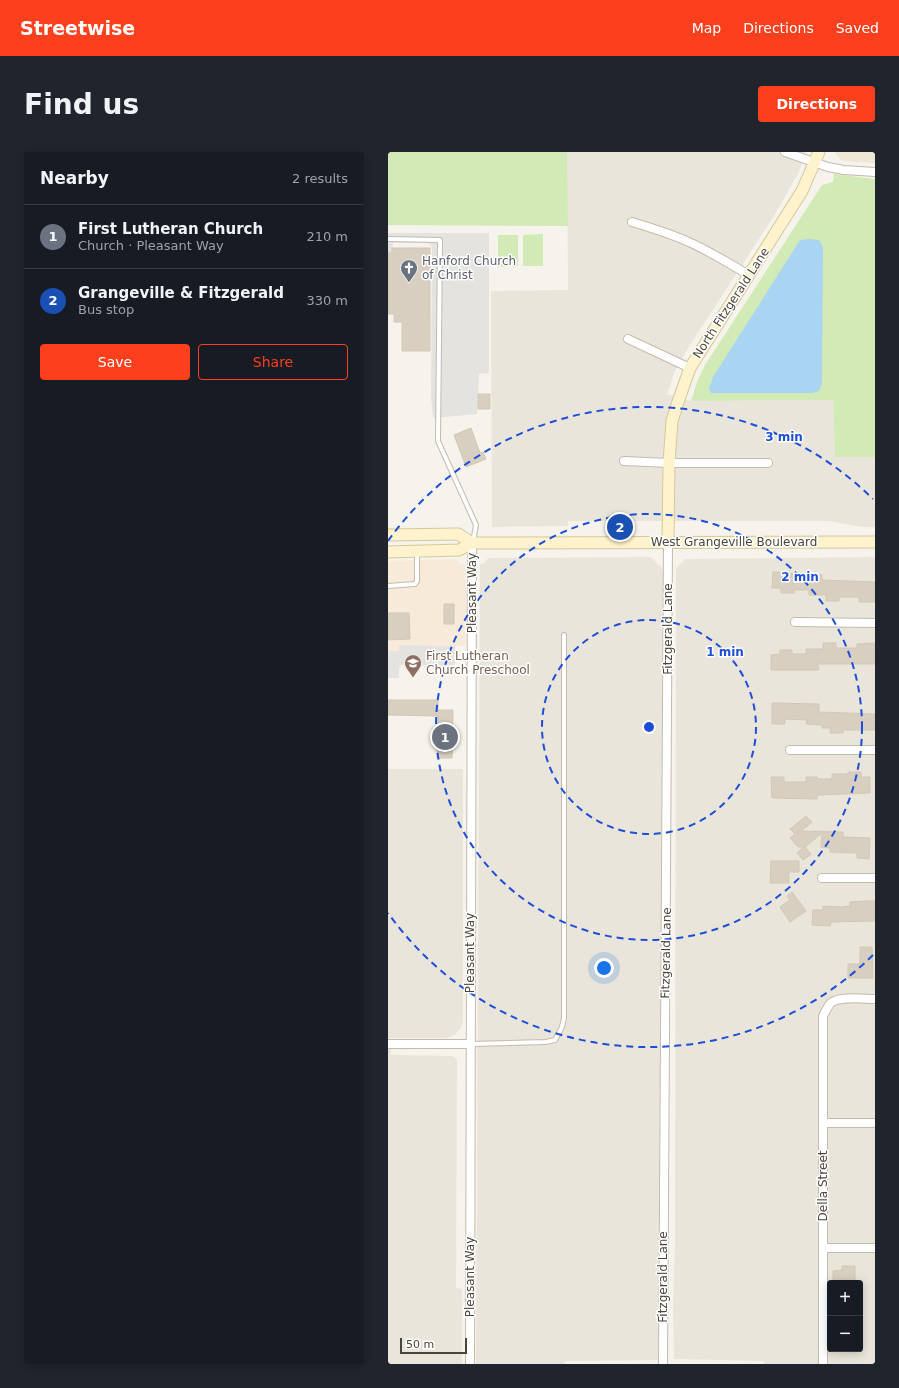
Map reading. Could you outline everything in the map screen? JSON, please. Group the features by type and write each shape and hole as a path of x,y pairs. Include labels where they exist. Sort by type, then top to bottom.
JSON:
{"main road":[{"name":"North Fitzgerald Lane","path":"668,543 669,463 672,421 678,399 690,368 802,191 817,157"},
{"name":"West Grangeville Boulevard","path":"388,535 458,534 472,543"},
{"name":"West Grangeville Boulevard","path":"388,552 459,550 472,543 875,542"}],"street":[{"path":"785,152 817,157 828,167 844,170 875,172"},
{"path":"632,222 690,243 721,258 748,275"},
{"path":"628,339 690,368"},
{"path":"624,461 669,463 768,463"},
{"name":"Pleasant Way","path":"470,1364 472,543"},
{"name":"Fitzgerald Lane","path":"663,1364 668,543"},
{"path":"795,622 875,623"},
{"path":"790,750 875,750"},
{"path":"822,878 875,878"},
{"name":"Della Street","path":"823,1364 823,1016 826,1009 833,1002 842,999 875,999"},
{"path":"388,1044 470,1044"},
{"path":"824,1123 875,1123"},
{"path":"823,1248 875,1248"}],"lane":[{"path":"388,239 440,240 438,440 476,525 472,543"},
{"path":"388,586 415,584 417,581 417,551"},
{"path":"470,1044 546,1042 555,1040 564,1018 564,635"}],"shaded area":[{"path":"567,152 806,152 798,174 772,219 688,348 674,373 667,394 691,401 833,400 835,457 875,457 875,527 863,527 828,521 568,521 568,526 492,527 491,291 568,290"},
{"path":"835,152 875,152 875,163 840,160"},
{"path":"388,233 489,233 489,373 479,374 477,414 433,418 431,396 432,248 430,244 426,243 393,243 392,253 388,253"},
{"path":"651,557 658,565 660,565 663,571 658,1360 565,1361 564,1364 476,1364 480,564 483,564 489,558"},
{"path":"875,557 875,1364 764,1364 764,1361 674,1359 676,569 685,559"},
{"path":"456,559 460,564 465,564 467,605 466,646 399,645 399,651 388,651 388,561"},
{"path":"399,645 455,646 455,666 401,665 399,668 399,678 388,678 388,651 399,651"},
{"path":"388,769 463,769 463,1021 461,1028 455,1035 446,1038 388,1038"},
{"path":"388,1049 391,1049 391,1055 452,1056 456,1058 457,1061 456,1288 462,1289 462,1364 388,1364"}],"green space":[{"path":"388,152 567,152 568,226 388,225"},
{"path":"834,174 875,179 875,457 835,457 833,400 691,401 697,382 705,365 822,185 833,182"},
{"path":"543,234 543,266 523,266 523,235"},
{"path":"498,235 518,235 518,266 498,267"}],"water":[{"path":"800,240 819,240 823,247 822,384 819,391 812,393 711,393 709,389 713,377"}],"building":[{"name":"Hanford Church of Christ","path":"392,248 430,248 430,351 402,351 402,322 394,322 394,314 388,314 388,253 392,253"},
{"path":"478,394 490,394 490,409 478,409"},
{"path":"471,428 480,453 483,452 486,459 466,467 454,435"},
{"path":"773,572 822,575 822,580 875,582 875,602 859,602 859,597 839,597 839,601 826,601 826,595 809,595 809,590 794,590 794,593 781,593 781,588 772,588"},
{"path":"444,604 454,604 454,624 444,624"},
{"path":"388,613 409,613 410,639 388,640"},
{"path":"823,643 836,643 836,648 857,648 857,644 875,643 875,664 818,664 819,670 771,670 771,655 780,654 780,650 792,650 792,654 806,654 806,649 823,649"},
{"path":"388,700 438,700 438,710 453,710 452,758 437,758 438,716 388,715"},
{"path":"772,703 819,704 819,712 875,714 875,730 843,730 843,733 830,733 831,728 822,728 822,725 806,724 807,720 785,719 785,724 772,724"},
{"path":"848,772 861,772 861,777 870,777 870,793 817,795 817,799 772,798 771,777 784,777 784,782 806,782 806,777 832,779 832,774 848,774"},
{"path":"806,816 812,822 801,831 843,832 843,837 870,838 869,859 857,858 857,853 830,852 830,848 821,847 822,833 805,847 811,854 803,860 797,853 804,847 798,847 790,838 795,834 790,829"},
{"path":"771,861 799,861 799,872 789,872 789,883 770,883"},
{"path":"792,892 806,911 790,922 780,907 790,900 787,896"},
{"path":"875,901 875,921 831,922 830,926 812,925 813,910 823,910 823,906 850,906 850,902"},
{"path":"860,947 872,947 873,978 848,978 848,964 860,964"},
{"path":"842,1266 855,1266 855,1280 833,1280 833,1271 842,1270"}],"place":[{"name":"Hanford Church of Christ","path":"409,283"},
{"name":"Grangeville & Fitzgerald","path":"620,527"},
{"name":"First Lutheran Church Preschool","path":"413,678"},
{"name":"First Lutheran Church","path":"445,737"}]}
